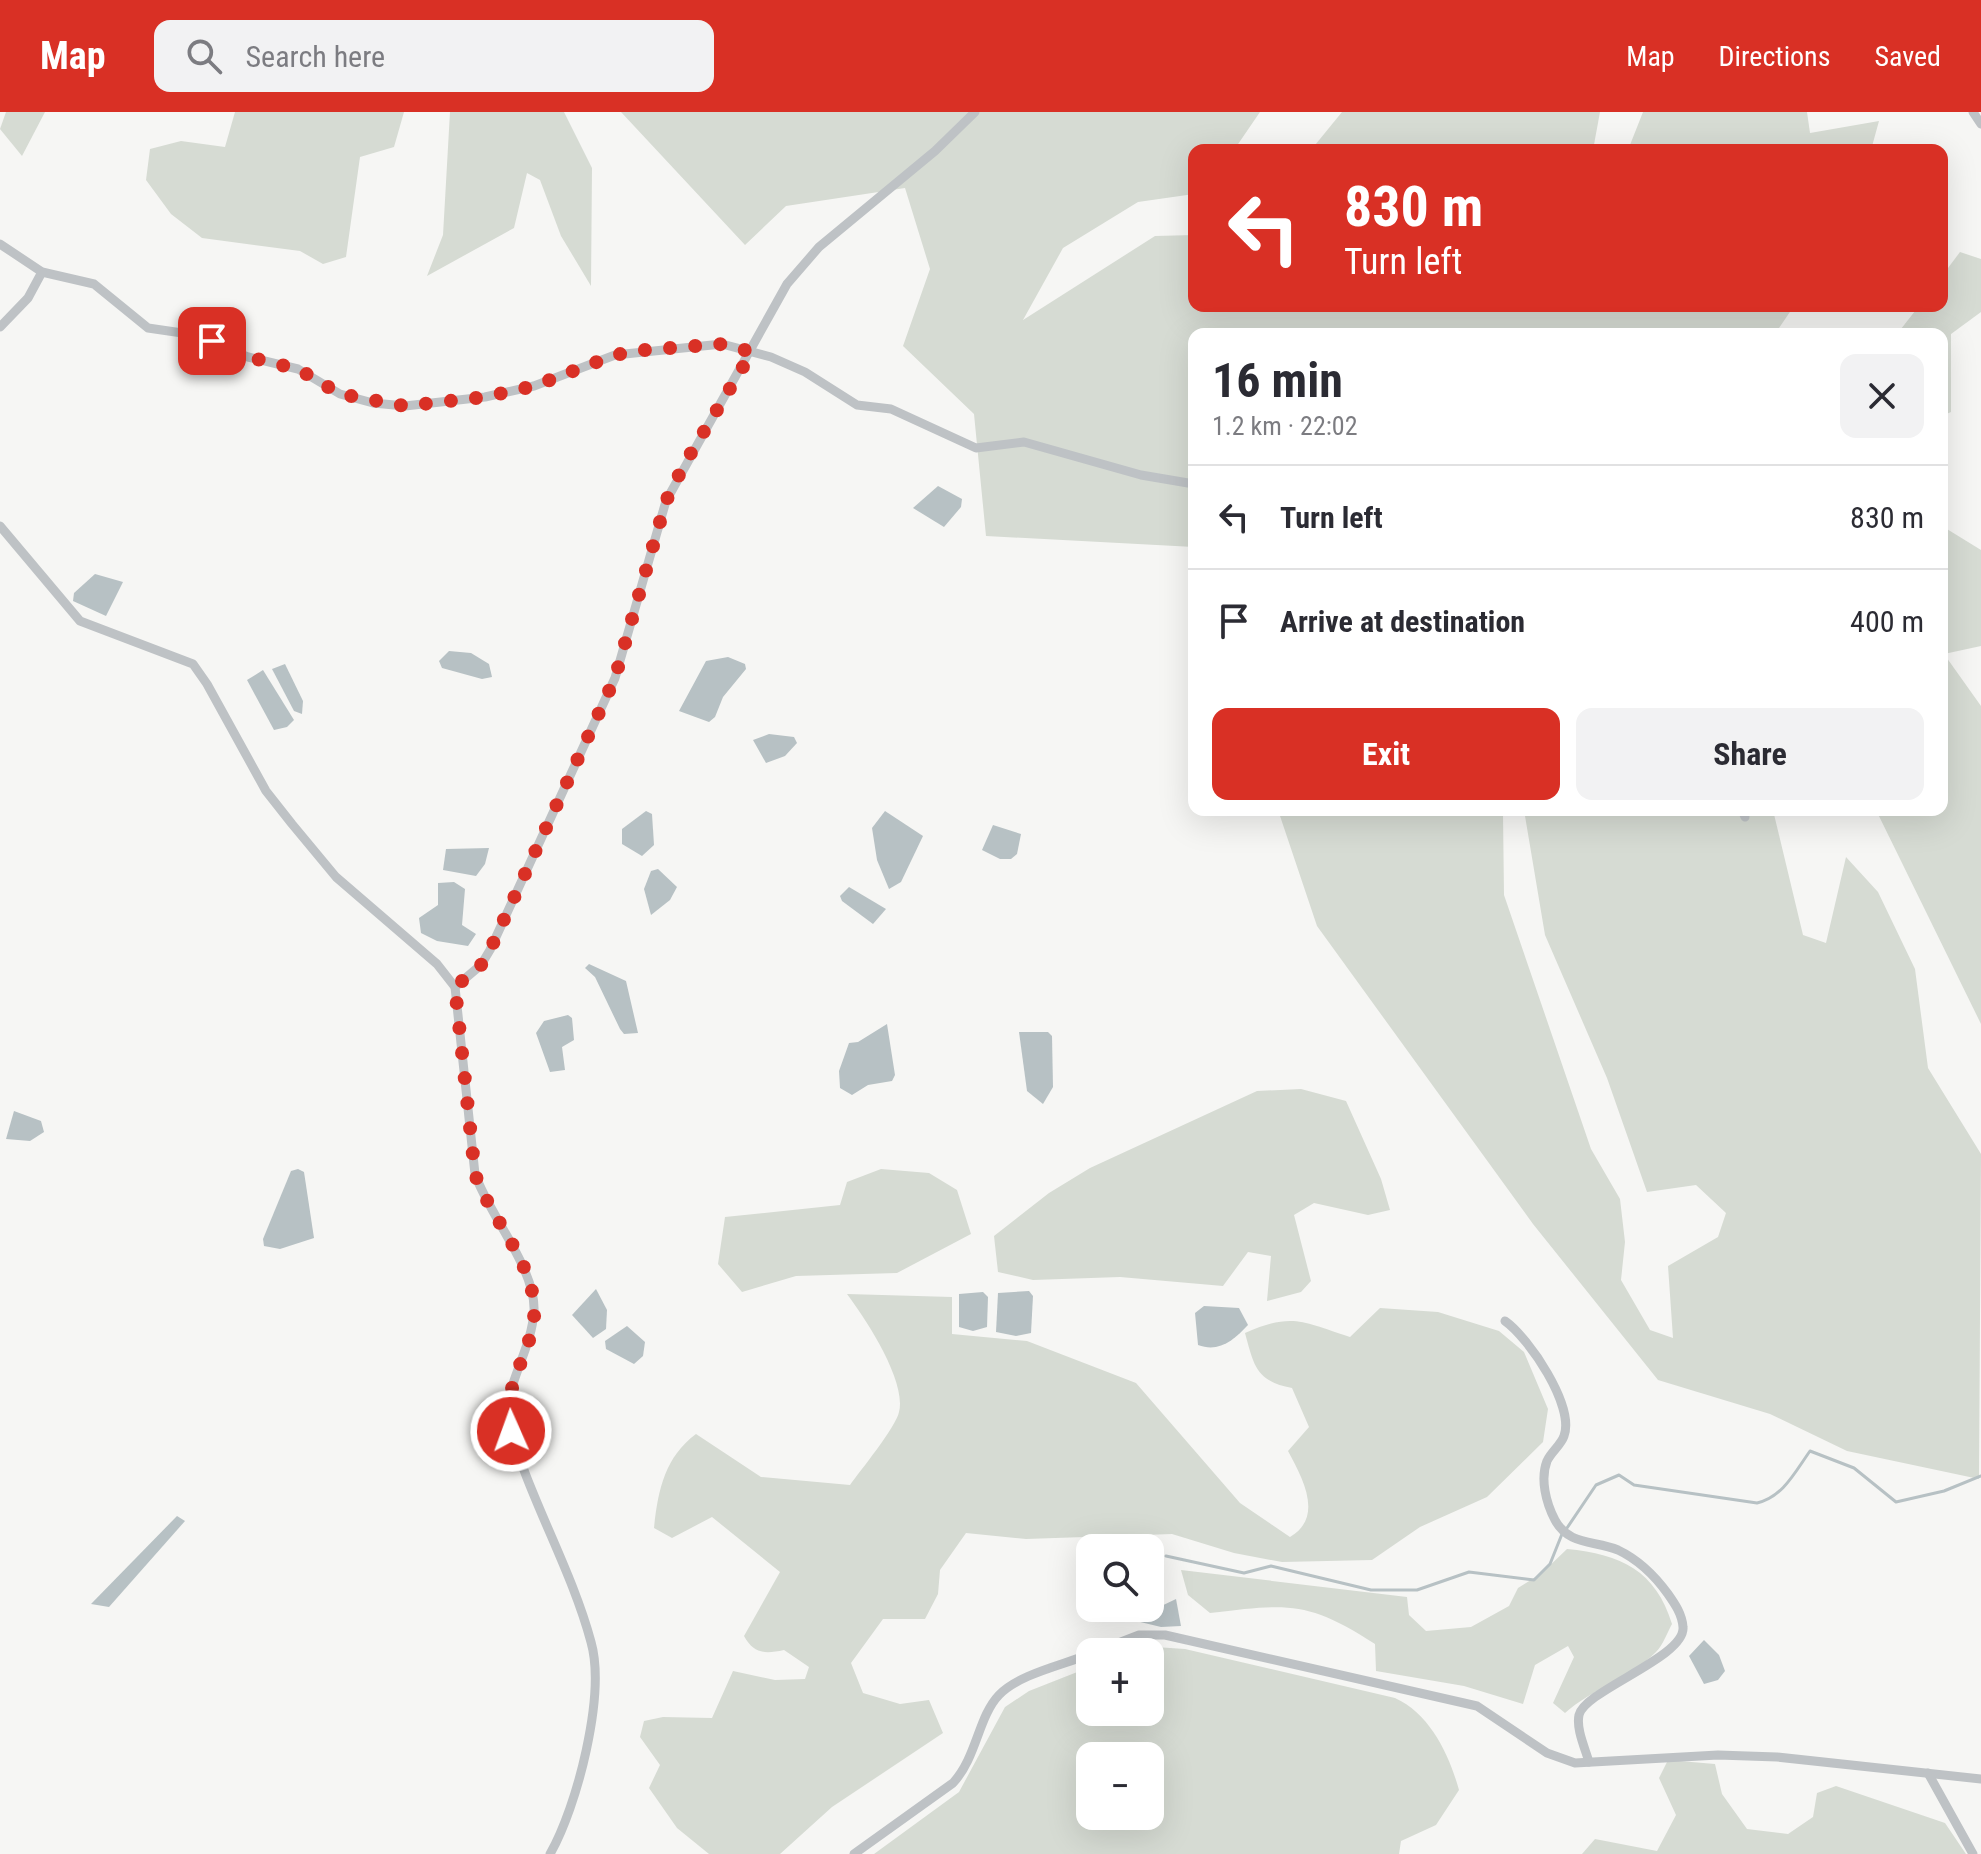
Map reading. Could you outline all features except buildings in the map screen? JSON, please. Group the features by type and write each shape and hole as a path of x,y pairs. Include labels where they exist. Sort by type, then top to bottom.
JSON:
{"street":[{"path":"455,987 481,965 490,950 615,678 666,501 685,463 752,352 787,284 819,247 935,151 975,112"},
{"path":"1973,112 1981,124"},
{"path":"0,244 42,272 94,284 148,328 189,334 248,357 298,369 340,394 373,403 405,406 485,397 534,386 615,355 722,344 805,372 857,405 891,409 976,448 1024,442 1141,475 1188,483"},
{"path":"0,327 28,298 42,272"},
{"path":"0,526 80,621 193,664 266,791 292,824 336,877 437,964 455,987 475,1174 482,1195 525,1274 534,1306 533,1322 508,1394 506,1413 592,1644 593,1701 579,1788 550,1854"},
{"path":"1505,1321 1519,1331 1536,1353 1566,1416 1564,1436 1547,1461 1543,1480 1553,1517 1573,1539 1614,1548 1648,1571 1679,1610 1684,1627 1683,1634 1666,1650 1636,1674 1586,1703 1580,1711 1578,1723 1589,1762"},
{"path":"1131,1638 1165,1635 1477,1706 1547,1753 1575,1763 1718,1755 1777,1757 1981,1779"},
{"path":"854,1854 953,1783 965,1770 999,1695 1023,1681 1076,1659"},
{"path":"1928,1773 1973,1854"}],"shaded area":[{"path":"6,112 45,112 22,156 0,129"},
{"path":"235,112 404,112 394,147 360,157 346,257 323,264 300,251 202,238 171,214 146,180 150,149 181,141 225,147"},
{"path":"450,112 564,112 592,168 591,286 561,236 540,180 527,173 514,228 427,276 443,235"},
{"path":"621,112 1260,112 1238,144 1188,144 1188,195 1138,202 1063,248 1023,320 1155,236 1188,235 1188,312 1790,312 1779,328 1188,328 1188,547 986,536 974,414 903,346 930,269 905,188 786,206 745,245"},
{"path":"1342,112 1600,112 1594,144 1316,144"},
{"path":"1643,112 1807,112 1810,133 1879,121 1873,144 1630,144"},
{"path":"1960,252 1981,259 1981,312 1951,334 1951,412 1948,413 1948,328 1902,328 1914,312 1948,312 1948,268"},
{"path":"938,486 962,499 961,507 944,527 913,508"},
{"path":"1948,530 1981,550 1981,646 1948,653"},
{"path":"95,574 123,582 106,616 73,601 74,593"},
{"path":"449,651 471,653 489,664 492,677 482,679 442,668 439,661"},
{"path":"728,657 745,664 746,669 723,697 715,717 709,722 679,711 706,661"},
{"path":"1948,660 1981,706 1981,1024 1879,816 1948,816"},
{"path":"285,664 303,701 302,714 294,711 272,669"},
{"path":"263,670 294,720 287,727 274,730 247,680"},
{"path":"769,734 794,737 797,743 785,756 766,763 753,740"},
{"path":"646,811 652,814 654,845 642,856 622,844 622,829"},
{"path":"885,811 923,836 901,882 889,889 877,860 872,828"},
{"path":"1280,816 1503,816 1504,895 1591,1149 1620,1199 1625,1242 1621,1280 1650,1330 1673,1338 1668,1266 1718,1237 1726,1213 1696,1185 1647,1192 1607,1078 1545,935 1525,816 1774,816 1803,935 1826,943 1846,857 1878,892 1915,969 1928,1068 1981,1154 1979,1479 1847,1451 1770,1414 1658,1380 1533,1224 1317,926"},
{"path":"993,825 1021,834 1017,854 1011,859 1000,859 982,850"},
{"path":"489,848 485,864 476,876 443,870 446,849"},
{"path":"658,869 677,887 670,900 651,915 644,889 651,871"},
{"path":"454,882 465,889 462,925 476,934 468,946 437,941 421,933 419,918 438,905 438,883"},
{"path":"849,887 886,909 873,924 842,901 840,896"},
{"path":"589,964 626,981 638,1033 624,1034 620,1029 595,977 585,968"},
{"path":"568,1015 572,1018 574,1040 562,1047 565,1070 550,1072 536,1033 544,1021"},
{"path":"887,1024 895,1075 892,1081 868,1085 852,1095 840,1088 839,1071 849,1043 858,1042"},
{"path":"1019,1032 1048,1032 1052,1036 1053,1087 1043,1104 1027,1091"},
{"path":"1301,1089 1346,1101 1381,1179 1390,1210 1368,1215 1314,1203 1294,1215 1311,1281 1301,1292 1267,1301 1271,1256 1248,1252 1223,1286 1120,1277 1033,1280 998,1272 994,1236 1049,1193 1090,1168 1257,1091"},
{"path":"14,1111 41,1121 44,1132 30,1141 6,1139"},
{"path":"298,1169 304,1172 314,1238 280,1249 264,1246 263,1239 291,1171"},
{"path":"881,1169 929,1173 957,1190 971,1234 897,1273 796,1276 742,1292 718,1264 725,1217 840,1205 847,1182"},
{"path":"596,1289 607,1310 606,1329 593,1338 572,1315"},
{"path":"1029,1291 1033,1296 1031,1333 1016,1336 996,1332 998,1293"},
{"path":"983,1292 988,1297 987,1327 973,1331 959,1327 959,1294"},
{"path":"847,1294 952,1297 952,1334 1027,1341 1136,1383 1240,1503 1290,1537 1300,1529 1308,1508 1304,1485 1288,1451 1309,1427 1292,1388 1271,1381 1258,1370 1245,1333 1287,1321 1321,1327 1350,1337 1380,1308 1438,1312 1499,1331 1524,1352 1548,1409 1543,1442 1487,1497 1420,1527 1372,1560 1282,1562 1234,1553 1172,1534 1076,1534 1076,1537 1026,1539 966,1533 940,1570 938,1594 925,1619 883,1619 851,1663 863,1693 900,1704 929,1700 943,1733 832,1807 780,1854 709,1854 677,1828 649,1788 660,1765 640,1737 644,1721 663,1717 712,1718 733,1671 775,1680 805,1679 809,1667 784,1650 766,1652 756,1649 744,1636 780,1572 712,1517 672,1538 654,1528 661,1488 677,1453 696,1434 761,1477 850,1485 899,1412 900,1399 891,1367"},
{"path":"1204,1306 1239,1308 1248,1325 1232,1340 1219,1346 1198,1345 1195,1313"},
{"path":"627,1326 645,1342 643,1356 634,1364 606,1349 605,1341"},
{"path":"177,1516 185,1521 109,1607 91,1604"},
{"path":"1567,1549 1604,1555 1634,1568 1656,1591 1672,1624 1663,1642 1646,1661 1565,1713 1553,1703 1574,1657 1568,1646 1535,1665 1523,1704 1464,1686 1376,1671 1375,1644 1332,1619 1313,1612 1279,1607 1210,1613 1188,1595 1181,1570 1407,1597 1409,1615 1426,1631 1471,1627 1509,1606 1518,1588 1542,1573"},
{"path":"1176,1599 1181,1626 1161,1627 1140,1622 1164,1622 1164,1605"},
{"path":"1704,1640 1719,1655 1725,1671 1718,1680 1704,1684 1689,1656"},
{"path":"1164,1648 1185,1649 1395,1698 1418,1714 1436,1736 1459,1790 1436,1825 1401,1841 1399,1854 874,1854 959,1792 1005,1707 1029,1691 1076,1673 1076,1726 1164,1726"},
{"path":"1668,1760 1715,1764 1722,1794 1747,1829 1788,1834 1813,1817 1817,1793 1836,1786 1945,1823 1966,1854 1582,1854 1595,1839 1657,1851 1676,1815 1659,1778"}],"waterway":[{"path":"1567,1528 1596,1485 1619,1475 1634,1485 1757,1503 1781,1489 1810,1451 1854,1468 1896,1502 1944,1491 1981,1476"},
{"path":"1166,1556 1244,1573 1271,1566 1371,1590 1417,1590 1469,1572 1534,1580 1550,1564 1562,1534"}],"route":[{"path":"212,341 248,357 298,369 340,394 373,403 405,406 485,397 534,386 615,355 644,350 722,344 752,352 685,463 666,501 615,678 490,950 465,982 455,987 462,1022 469,1144 475,1174 482,1195 525,1274 534,1306 533,1322 508,1394 506,1413 511,1431"}]}
